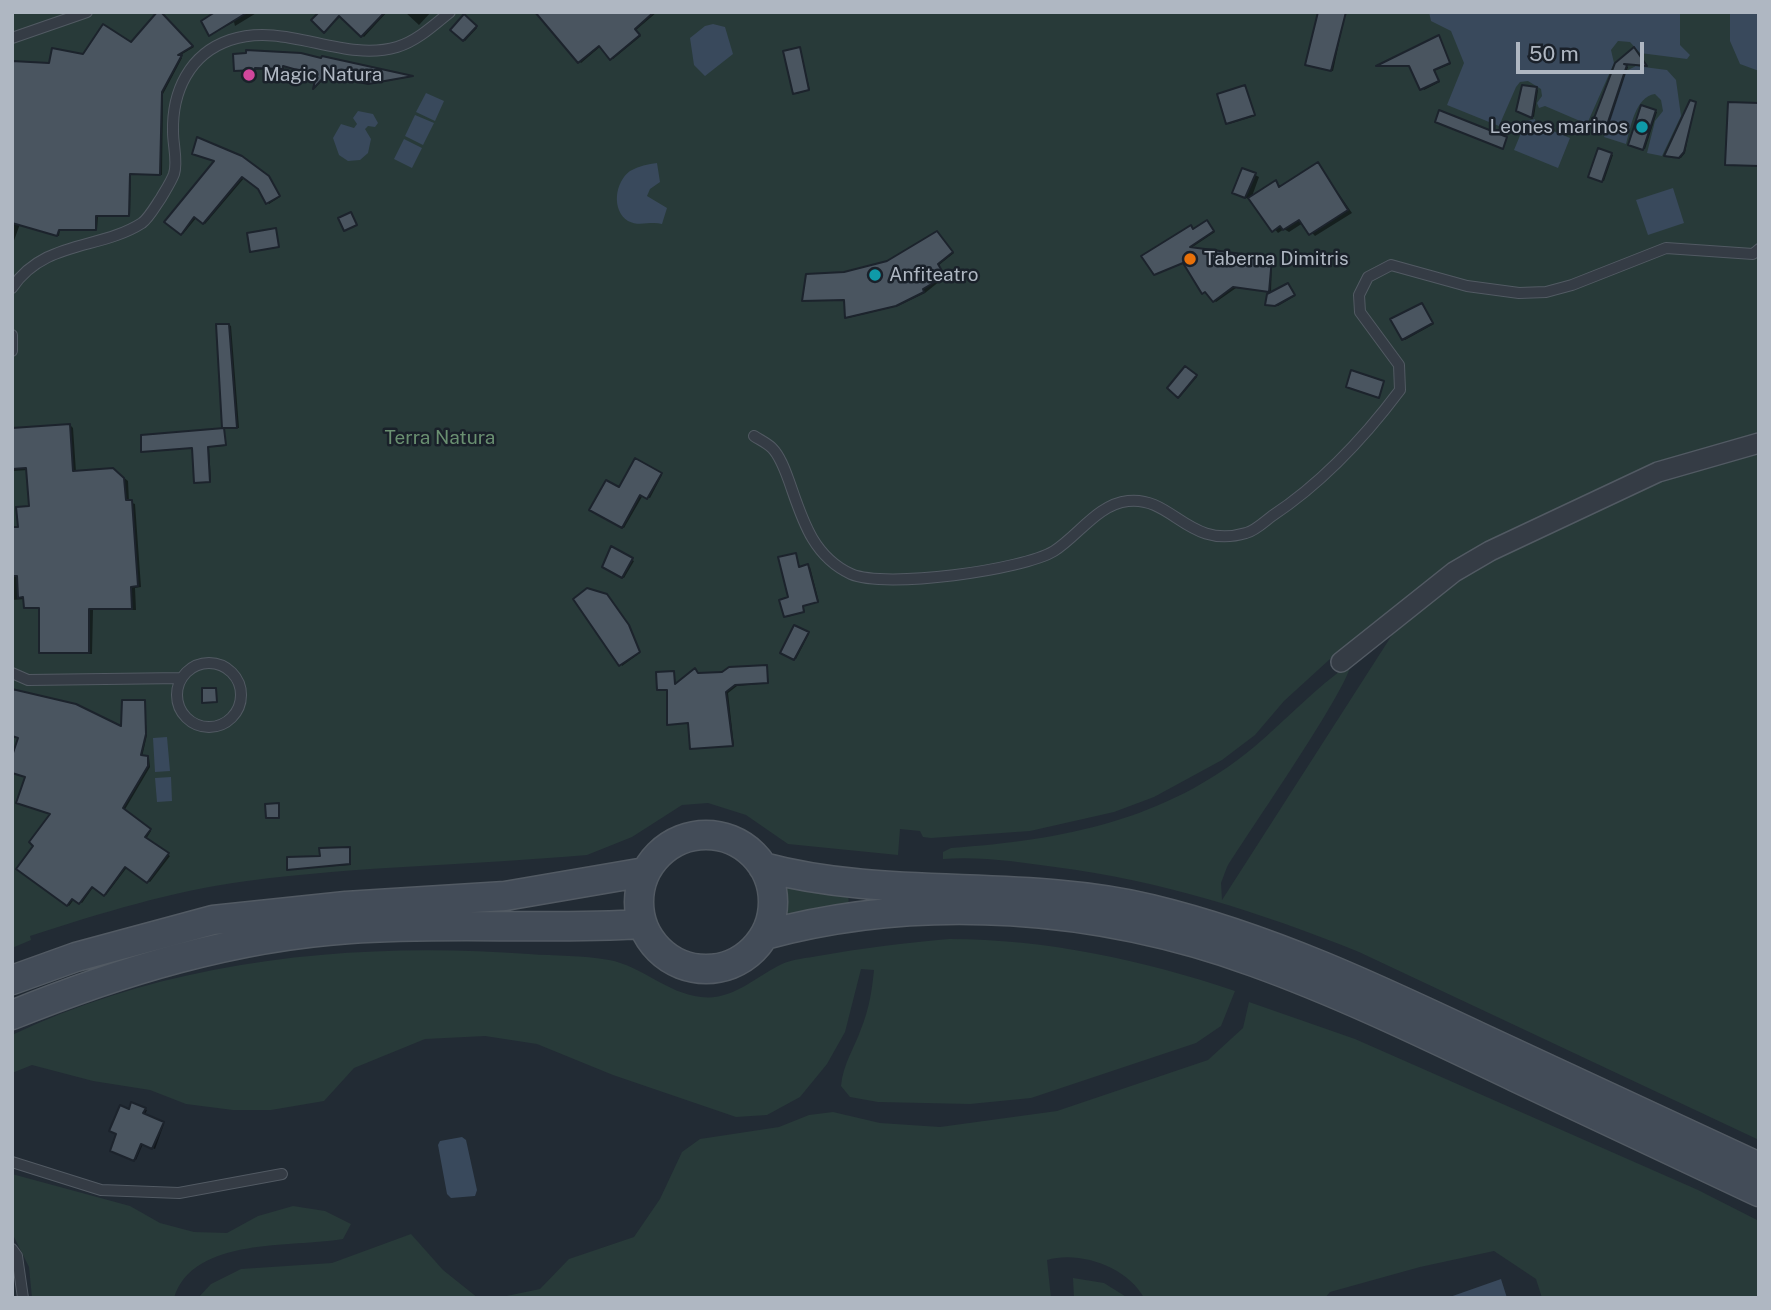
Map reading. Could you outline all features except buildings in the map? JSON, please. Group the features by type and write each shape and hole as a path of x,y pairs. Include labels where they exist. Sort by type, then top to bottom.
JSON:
{"main road":[{"path":"695,835 711,835 743,846 763,867 772,890 773,908 765,935 743,958 725,966 705,969 685,966 666,957 652,942 642,924 640,889 645,872 666,848 695,835"},
{"path":"763,867 856,883 1024,890 1148,908 1208,924 1264,942 1369,986 1759,1167"},
{"path":"12,980 76,957 214,920 346,905 505,896 645,872"},
{"path":"765,935 819,920 859,915 976,910 1087,921 1204,947 1252,961 1400,1023 1759,1192"},
{"path":"12,1015 81,987 222,945 349,929 642,924"}],"street":[{"path":"1341,662 1454,572 1490,551 1658,472 1759,443"}],"lane":[{"path":"12,38 87,12"},
{"path":"12,288 25,273 71,246 103,240 144,222 175,172 174,100 186,73 205,54 230,40 261,35 372,52 400,47 422,35 450,12"},
{"path":"754,436 772,448 783,465 816,549 852,574 873,579 966,573 1019,565 1054,551 1100,513 1127,501 1165,510 1194,531 1212,537 1248,533 1286,507 1339,460 1399,390 1399,365 1360,312 1359,295 1368,277 1391,265 1468,286 1533,292 1572,285 1666,248 1752,254 1759,249"},
{"path":"12,335 12,351"},
{"path":"233,675 241,690 237,712 230,720 211,727 192,722 179,707 177,697 182,678 190,670 210,663 221,666 250,684"},
{"path":"12,673 28,680 182,678"},
{"path":"12,1163 101,1190 179,1193 282,1174"},
{"path":"12,1249 17,1256 23,1298"}],"green space":[{"name":"Terra Natura","path":"12,12 1759,12 1759,435 1670,460 1616,482 1341,649 1284,701 1255,735 1222,760 1154,797 1114,812 1030,831 931,838 923,837 920,831 900,829 898,855 788,844 746,815 708,803 682,805 632,837 587,855 331,872 219,885 83,919 30,936 31,940 12,948"},
{"path":"1759,454 1759,1140 1359,952 1248,911 1095,873 999,860 943,859 943,852 951,848 1033,839 1111,822 1185,793 1254,747 1313,693 1351,663 1334,701 1227,867 1221,883 1222,900 1392,635 1430,599 1472,568 1642,488 1714,463"},
{"path":"778,883 848,892 849,906 780,916 781,892"},
{"path":"949,939 1022,943 1094,953 1235,991 1221,1026 1196,1043 1031,1098 970,1104 878,1102 850,1097 841,1086 846,1064 866,1015 871,992 874,970 861,969 845,1032 827,1064 800,1097 767,1115 736,1117 613,1075 537,1044 485,1036 425,1039 354,1068 324,1101 271,1110 233,1110 186,1104 150,1090 93,1081 32,1065 12,1073 12,1035 73,1009 136,988 265,961 398,950 589,957 621,963 688,995 713,997 734,991 791,961 867,948"},
{"path":"1249,1002 1355,1039 1698,1190 1759,1221 1759,1298 1542,1298 1536,1279 1494,1251 1420,1267 1330,1292 1325,1298 1144,1298 1137,1287 1115,1270 1088,1259 1060,1257 1047,1260 1051,1298 497,1298 540,1289 569,1259 634,1237 660,1199 682,1152 700,1139 779,1127 809,1115 833,1112 880,1123 940,1127 1057,1111 1208,1060 1243,1028"},
{"path":"12,1174 130,1206 160,1223 194,1232 227,1233 258,1216 293,1206 325,1211 351,1224 343,1239 272,1245 222,1254 201,1264 185,1278 174,1298 32,1298 29,1267 12,1233"},
{"path":"411,1234 443,1270 478,1298 198,1298 211,1284 241,1269 332,1263"},
{"path":"1073,1278 1104,1283 1128,1298 1074,1298"}],"water":[{"path":"1429,12 1680,12 1680,45 1690,55 1687,59 1640,53 1630,42 1618,41 1611,50 1614,63 1587,124 1545,106 1539,108 1537,103 1542,96 1541,89 1528,81 1520,82 1516,87 1499,126 1447,105 1464,63 1451,31 1431,21"},
{"path":"1730,12 1759,12 1759,71 1740,64 1730,41"},
{"path":"713,24 725,27 733,54 705,76 694,65 690,38 705,26"},
{"path":"1636,66 1667,70 1676,80 1681,116 1662,156 1647,153 1655,121 1663,111 1661,100 1655,94 1648,96 1638,107 1626,144 1604,137 1626,71"},
{"path":"426,93 444,101 435,121 416,112"},
{"path":"358,111 373,114 378,123 375,127 368,126 365,129 371,139 368,153 360,160 348,161 339,155 333,138 341,124 354,128 357,124 353,118"},
{"path":"415,115 434,123 423,145 405,136"},
{"path":"1535,119 1537,132 1548,135 1553,131 1570,138 1558,168 1514,150 1526,121"},
{"path":"404,139 422,148 412,168 394,159"},
{"path":"657,163 660,182 650,189 647,196 667,208 662,224 636,224 628,221 617,203 621,182 630,171"},
{"path":"1673,188 1684,223 1648,235 1636,200"},
{"path":"167,737 170,771 155,772 153,738"},
{"path":"171,777 172,801 157,802 155,778"},
{"path":"462,1137 466,1140 477,1190 475,1196 451,1198 447,1194 438,1145 440,1141"},
{"path":"1501,1279 1507,1298 1447,1298"}],"place":[{"name":"Magic Natura","path":"249,75"},
{"name":"Leones marinos","path":"1642,127"},
{"name":"Taberna Dimitris","path":"1190,259"},
{"name":"Anfiteatro","path":"875,275"}]}
